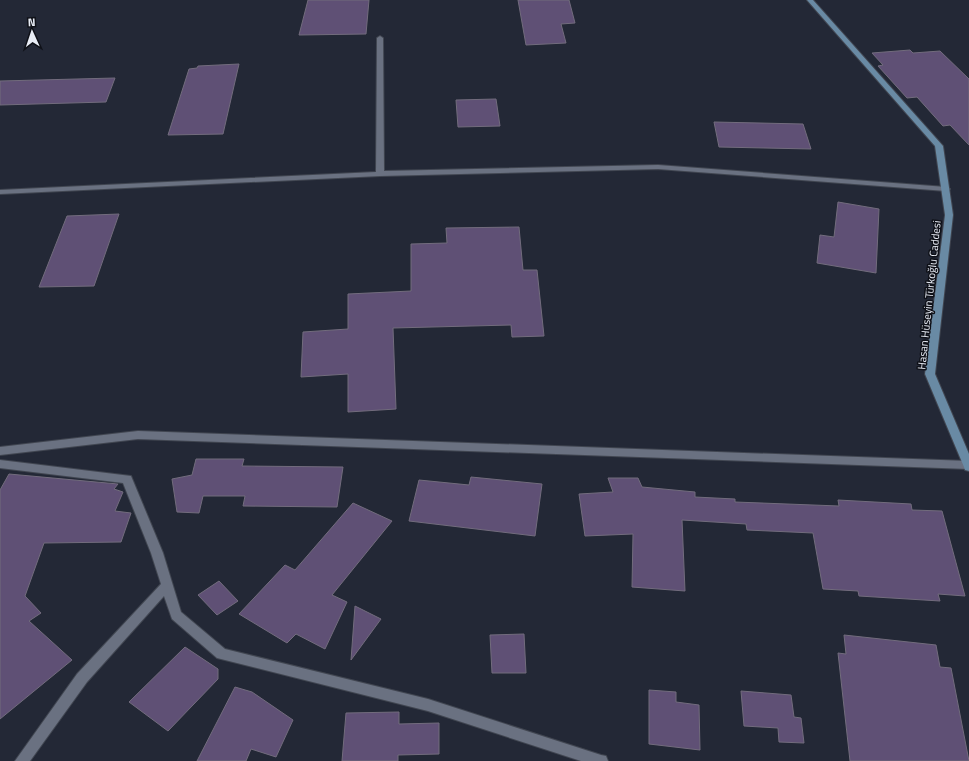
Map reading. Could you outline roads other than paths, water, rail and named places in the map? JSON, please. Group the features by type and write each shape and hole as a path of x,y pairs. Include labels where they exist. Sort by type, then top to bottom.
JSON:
{"main road":[{"name":"Hasan Hüseyin Türkoğlu Caddesi","path":"810,0 939,146 950,215 930,374 969,466"}],"street":[{"path":"380,38 380,174"},
{"path":"0,192 380,174 658,167 946,189"},
{"path":"0,451 138,435 969,466"},
{"path":"0,464 127,479 157,553 176,615 221,654 428,705 602,761"},
{"path":"22,761 82,678 167,585"}]}
